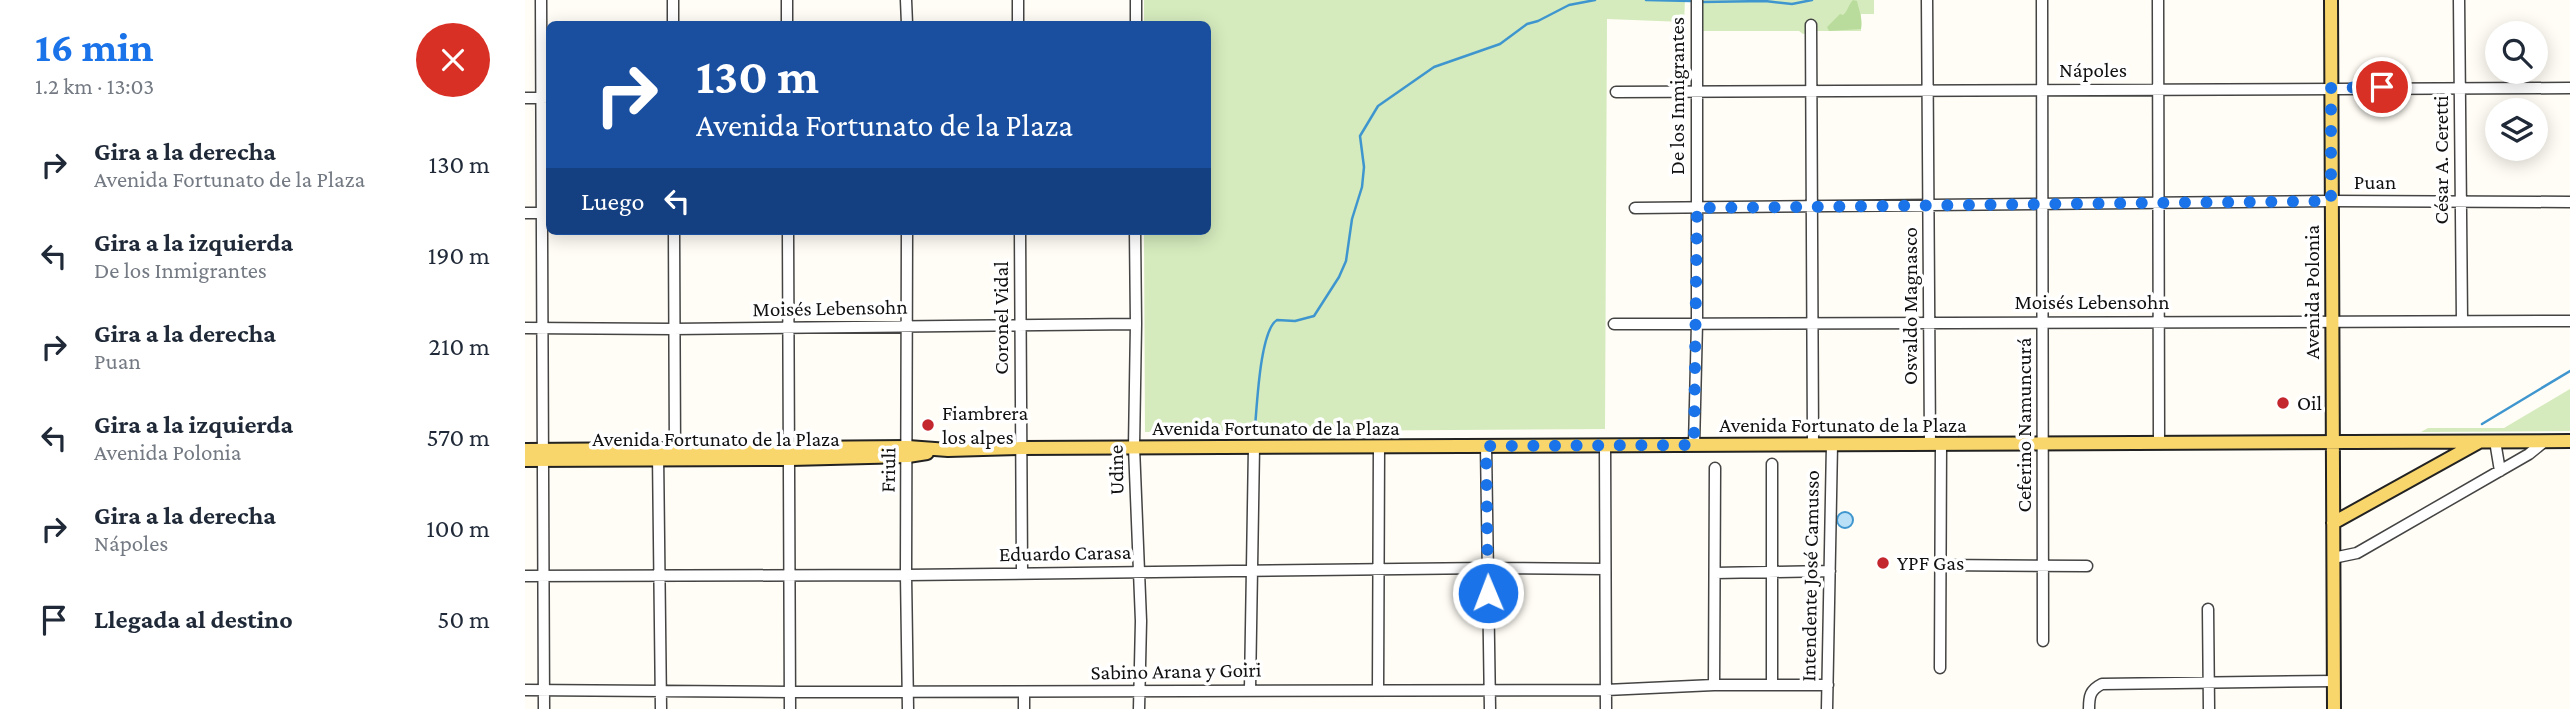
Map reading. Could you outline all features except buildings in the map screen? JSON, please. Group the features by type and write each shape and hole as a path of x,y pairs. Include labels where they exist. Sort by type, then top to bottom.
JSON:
{"main road":[{"name":"Avenida Polonia","path":"2331,0 2334,709"},
{"path":"2333,523 2480,441"},
{"name":"Avenida Fortunato de la Plaza","path":"525,460 543,455 791,454 1021,448 2570,441"},
{"name":"Avenida Fortunato de la Plaza","path":"525,450 543,455"}],"street":[{"path":"541,0 546,213 542,328 544,709"},
{"path":"673,0 673,21"},
{"path":"787,0 787,21"},
{"path":"907,0 907,21"},
{"path":"1018,0 1018,21"},
{"path":"1136,0 1136,21"},
{"name":"De los Inmigrantes","path":"1694,445 1697,323 1697,0"},
{"name":"Osvaldo Magnasco","path":"1927,0 1929,322 1939,565 1940,668"},
{"name":"Ceferino Namuncurá","path":"2042,0 2043,641"},
{"path":"2158,0 2159,442"},
{"name":"César A. Ceretti","path":"2459,0 2462,320"},
{"name":"Intendente José Camusso","path":"1811,25 1813,444"},
{"name":"Nápoles","path":"1616,92 2570,88"},
{"path":"525,98 545,97"},
{"name":"Puan","path":"1635,208 2043,206 2331,201 2570,202"},
{"path":"525,213 546,213"},
{"path":"674,235 675,454"},
{"path":"788,235 790,709"},
{"name":"Friuli","path":"907,235 908,709"},
{"name":"Coronel Vidal","path":"1020,235 1022,572"},
{"name":"Udine","path":"1135,235 1134,447 1141,621 1139,709"},
{"name":"Moisés Lebensohn","path":"1614,324 2570,321"},
{"name":"Moisés Lebensohn","path":"525,328 1136,324"},
{"path":"2495,441 2500,471"},
{"path":"2333,558 2357,553 2529,454 2545,441"},
{"name":"Intendente José Camusso","path":"1827,709 1832,444"},
{"path":"1605,445 1606,709"},
{"path":"1486,446 1490,709"},
{"path":"1250,689 1254,447"},
{"path":"1378,690 1379,447"},
{"path":"658,454 661,709"},
{"path":"1772,464 1772,685"},
{"path":"1714,685 1715,468"},
{"path":"1939,565 2087,565"},
{"name":"Eduardo Carasa","path":"525,576 1605,569"},
{"path":"1715,573 1830,571"},
{"path":"2208,609 2209,709"},
{"path":"2089,709 2089,695 2094,688 2102,684 2334,681"},
{"name":"Sabino Arana y Goiri","path":"525,690 1607,690 1714,685 1828,685"},
{"path":"1024,691 1024,709"}],"green space":[{"path":"1144,0 1685,0 1684,22 1607,19 1605,429 1145,432 1144,235 1211,235 1211,21 1144,21"},
{"path":"1701,0 1874,0 1874,14 1861,14 1861,31 1816,31 1803,34 1799,31 1701,31"},
{"path":"1853,0 1857,1 1861,29 1829,31 1827,27 1840,14 1845,13"},
{"path":"2570,389 2570,431 2421,432 2428,428 2504,428"}],"water":[{"path":"1845,512 1851,514 1851,526 1845,528 1839,526 1837,520 1839,514"}],"waterway":[{"path":"1255,427 1260,369 1271,327 1277,320 1295,321 1314,316 1346,261 1352,219 1362,187 1364,167 1360,136 1378,106 1434,67 1500,44 1527,24 1569,5 1595,0"},
{"path":"1646,0 1691,1"},
{"path":"1702,2 1765,1 1792,4 1812,0"},
{"path":"2482,424 2570,371"}],"place":[{"name":"Oil","path":"2283,403"},
{"name":"Fiambrera los alpes","path":"928,425"},
{"name":"YPF Gas","path":"1883,563"}],"route":[{"path":"1488,593 1486,446 1694,445 1697,208 2331,201 2331,88 2382,87"}]}
